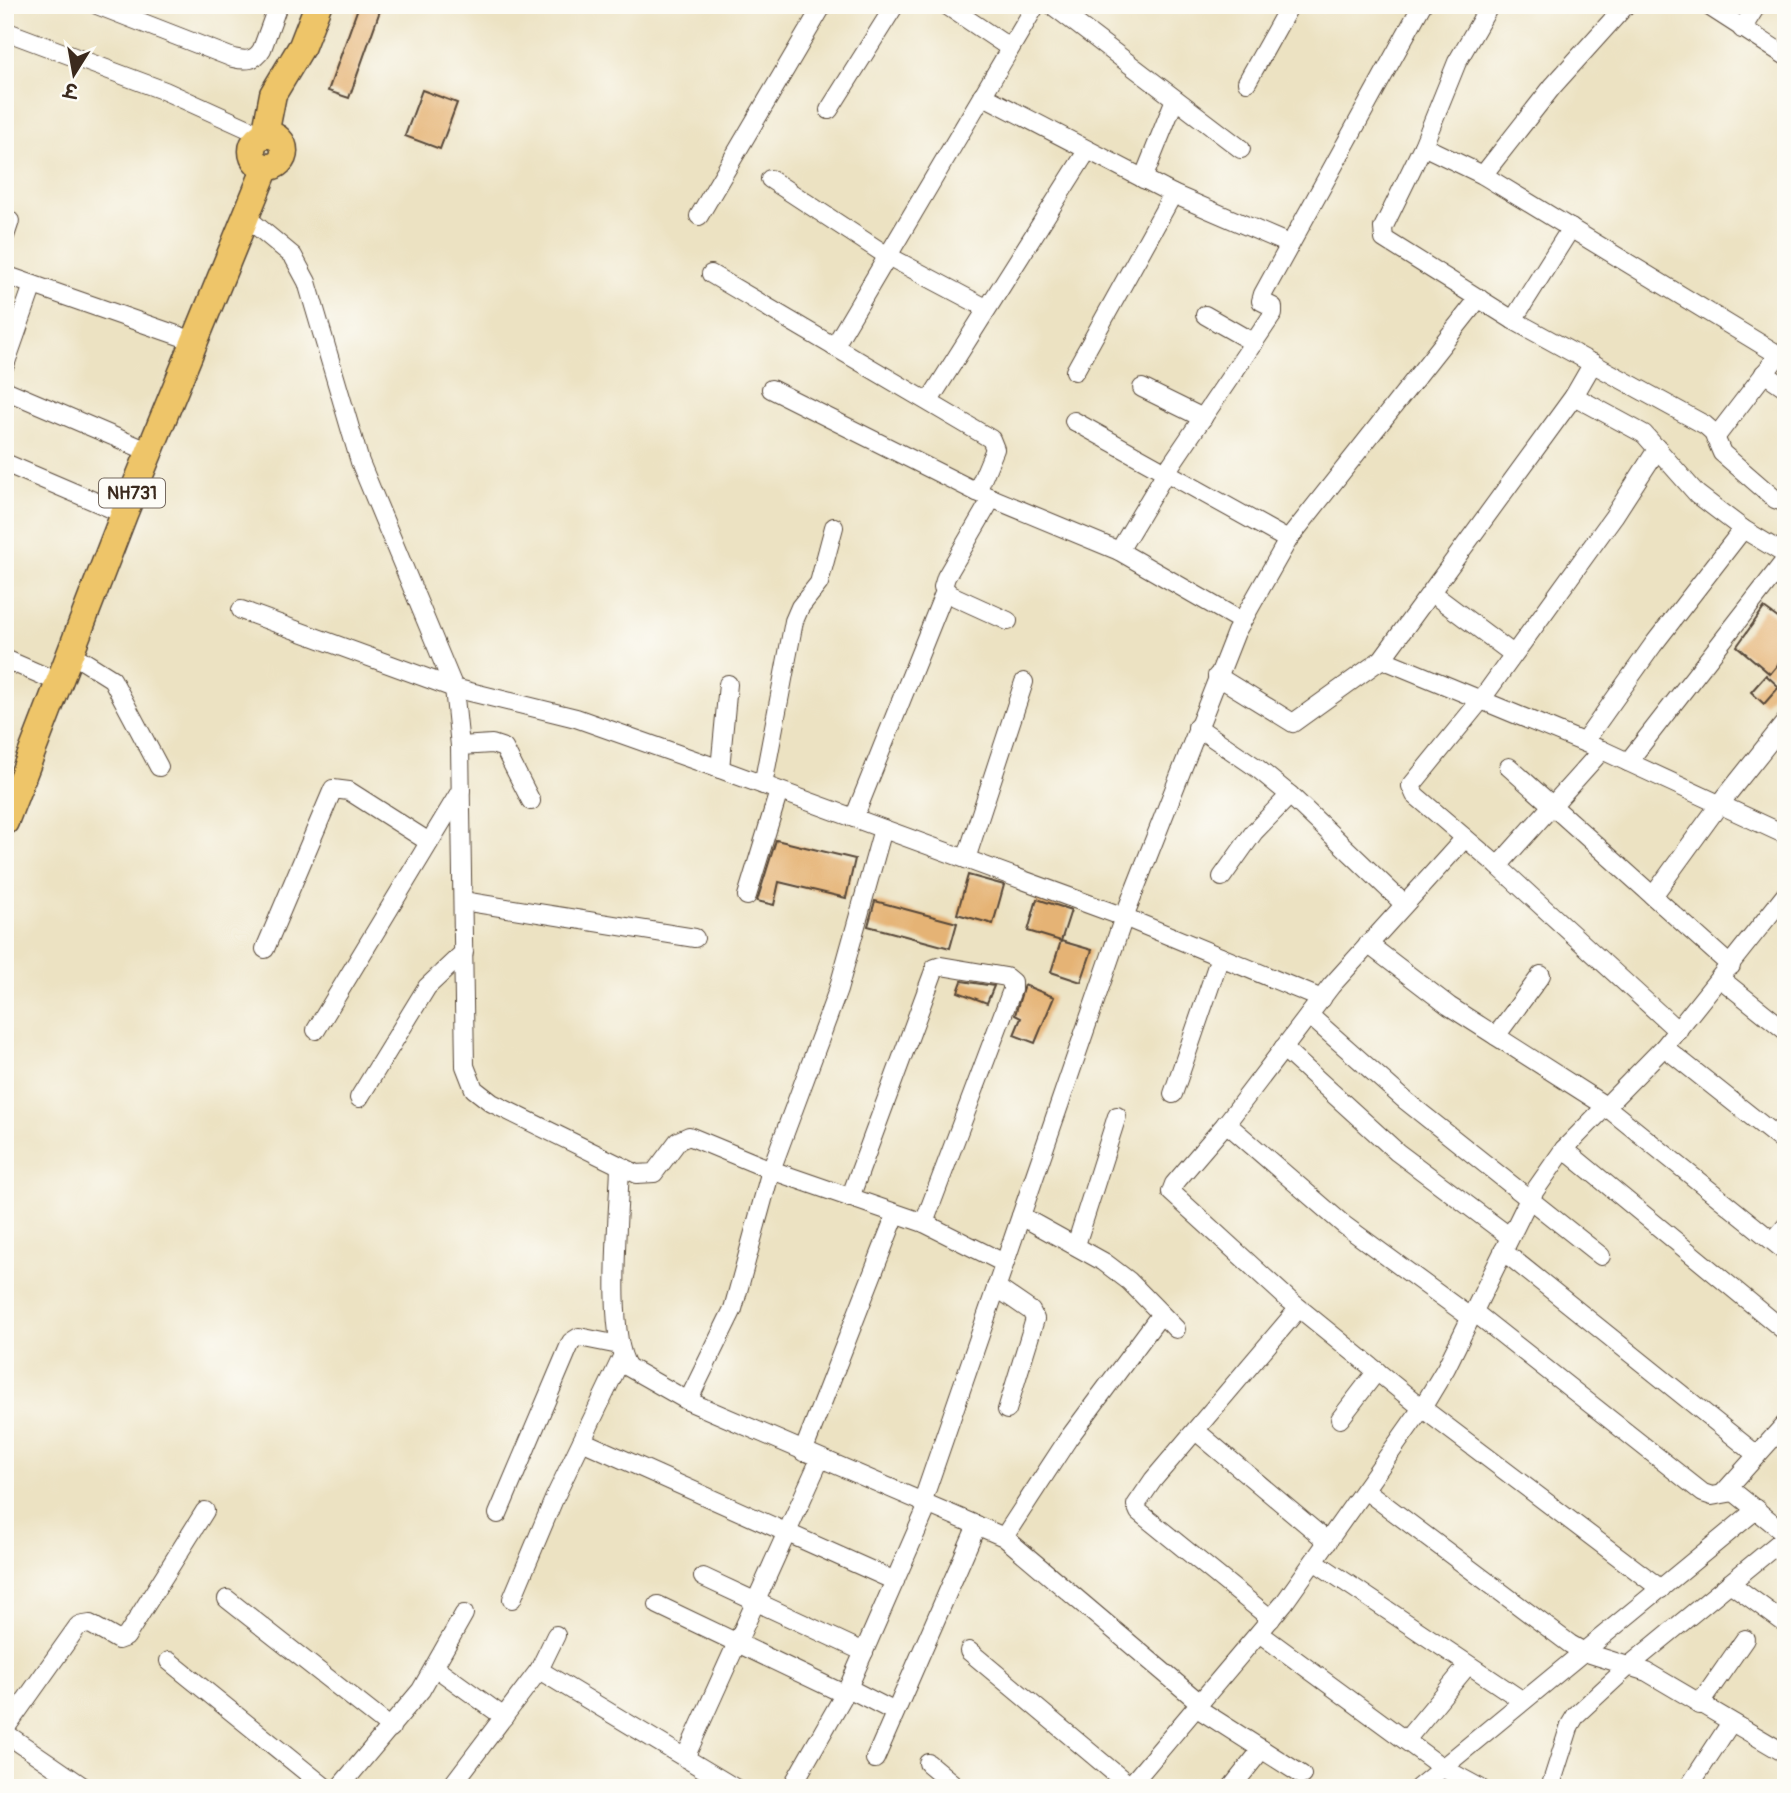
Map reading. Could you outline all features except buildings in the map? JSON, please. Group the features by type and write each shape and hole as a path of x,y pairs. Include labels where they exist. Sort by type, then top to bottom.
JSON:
{"highway":[{"path":"264,135 273,94 302,46 318,5"},
{"name":"NH731","path":"5,822 69,652 266,167 274,166 285,153 279,138 264,135"}],"street":[{"path":"97,5 233,58 248,61 258,56 262,49 278,5"},
{"path":"699,216 823,5"},
{"path":"829,110 895,5"},
{"path":"946,5 1010,48"},
{"path":"834,347 1036,5"},
{"path":"1052,5 1241,149"},
{"path":"1247,82 1290,5"},
{"path":"1119,551 1166,472 1274,311 1273,307 1262,302 1261,298 1422,5"},
{"path":"1490,5 1457,62 1423,146 1383,228 1382,236 1387,243 1513,320 1705,425 1722,453 1775,499 1786,503"},
{"path":"1483,175 1553,86 1626,5"},
{"path":"1707,5 1786,56"},
{"path":"1742,29 1757,5"},
{"path":"5,31 165,91 264,135"},
{"path":"982,95 1173,194 1289,244"},
{"path":"1143,179 1175,99"},
{"path":"1423,146 1483,175 1769,348 1775,358 1715,438"},
{"path":"929,401 1087,150"},
{"path":"770,179 886,255 986,309"},
{"path":"1075,371 1173,194"},
{"path":"246,218 283,247 304,275 360,462 454,688 460,746 465,1066 474,1089 492,1103 637,1174 654,1173 678,1140 685,1135 771,1170 924,1223 1004,1263"},
{"path":"1513,320 1571,228"},
{"path":"711,274 929,401 991,439 996,446 985,495 946,577 945,591 853,818"},
{"path":"5,275 194,341"},
{"path":"5,365 33,285"},
{"path":"791,1788 846,1691 895,1581 925,1504 1004,1263 1124,918 1217,676 1241,621 1288,540 1479,298"},
{"path":"1205,315 1254,344"},
{"path":"1217,676 1293,723 1382,659 1433,594 1574,396 1593,363"},
{"path":"1764,373 1786,388"},
{"path":"1143,388 1203,418"},
{"path":"771,389 985,495 1119,551 1241,621"},
{"path":"5,390 149,452"},
{"path":"1574,396 1631,425 1658,448 1697,494 1786,557 1628,762"},
{"path":"1074,421 1288,540"},
{"path":"1658,448 1614,516 1481,700 1411,786 1415,796 1498,866 1678,1031"},
{"path":"5,463 124,514"},
{"path":"747,896 771,788 794,621 800,607 819,583 834,527"},
{"path":"1584,742 1653,645 1743,529"},
{"path":"945,591 1008,621"},
{"path":"1433,594 1513,654"},
{"path":"241,610 454,688 576,718 720,769 1124,918 1322,999"},
{"path":"69,652 112,679 159,767"},
{"path":"5,659 58,681"},
{"path":"1382,659 1584,742 1786,835"},
{"path":"966,859 1024,682"},
{"path":"720,769 729,684"},
{"path":"1653,897 1719,805 1786,721"},
{"path":"1197,727 1257,768 1290,795 1404,904"},
{"path":"460,746 492,744 504,748 531,801"},
{"path":"1498,866 1602,750"},
{"path":"1509,767 1653,897 1786,1031"},
{"path":"265,949 333,789 349,791 429,842"},
{"path":"316,1030 461,790"},
{"path":"1222,877 1254,832 1290,795"},
{"path":"688,1401 727,1326 771,1170 838,990 883,829"},
{"path":"1465,838 1368,944 1322,999 1226,1123 1174,1184 1172,1195 1299,1308 1422,1408 1661,1589"},
{"path":"970,1651 1129,1787 1265,1626 1422,1408 1473,1315 1529,1199 1564,1149 1604,1105 1664,1047 1780,914 1786,894"},
{"path":"463,901 695,938"},
{"path":"1368,944 1449,1006 1604,1105 1779,1246 1786,1226"},
{"path":"359,1098 426,987 464,952"},
{"path":"1173,1094 1220,957"},
{"path":"850,1198 934,968 941,966 1006,977 1012,982 1012,990 924,1223"},
{"path":"1496,1036 1541,975"},
{"path":"1309,1015 1406,1101 1601,1256"},
{"path":"1664,1047 1786,1144"},
{"path":"1283,1048 1397,1152 1757,1455"},
{"path":"1076,1245 1116,1116"},
{"path":"1226,1123 1345,1225 1473,1315 1703,1493 1709,1496 1734,1492 1786,1535 1630,1665 1572,1720 1550,1788"},
{"path":"1564,1149 1786,1332"},
{"path":"512,1599 620,1351 621,1166"},
{"path":"684,1758 788,1534 812,1456 896,1214"},
{"path":"1021,1216 1076,1245 1129,1281 1176,1329"},
{"path":"996,1287 1027,1307 1035,1319 1007,1410"},
{"path":"1299,1308 1139,1497 1137,1509 1265,1626 1443,1768 1480,1788"},
{"path":"1004,1537 1068,1439 1161,1314"},
{"path":"498,1514 570,1342 579,1337 620,1351 640,1376 688,1401 1004,1537 1198,1706 1303,1775"},
{"path":"1340,1419 1377,1371"},
{"path":"1724,1492 1786,1423"},
{"path":"1196,1431 1328,1542"},
{"path":"582,1441 895,1581"},
{"path":"1365,1490 1584,1651 1630,1665 1786,1754"},
{"path":"1418,1788 1756,1509"},
{"path":"85,1788 5,1731 78,1626 90,1624 118,1640 126,1637 205,1511"},
{"path":"875,1759 978,1525"},
{"path":"1314,1561 1523,1701"},
{"path":"703,1577 758,1600 864,1652"},
{"path":"1730,1583 1786,1624"},
{"path":"227,1598 391,1728"},
{"path":"657,1605 737,1645 895,1712"},
{"path":"339,1788 391,1728 436,1668 464,1614"},
{"path":"450,1788 538,1670 556,1635"},
{"path":"1699,1705 1745,1639"},
{"path":"169,1661 326,1788"},
{"path":"1406,1740 1468,1665"},
{"path":"436,1668 504,1717"},
{"path":"538,1670 735,1788"},
{"path":"1688,1788 1730,1724"},
{"path":"1231,1788 1262,1749"},
{"path":"928,1763 958,1788"}]}
